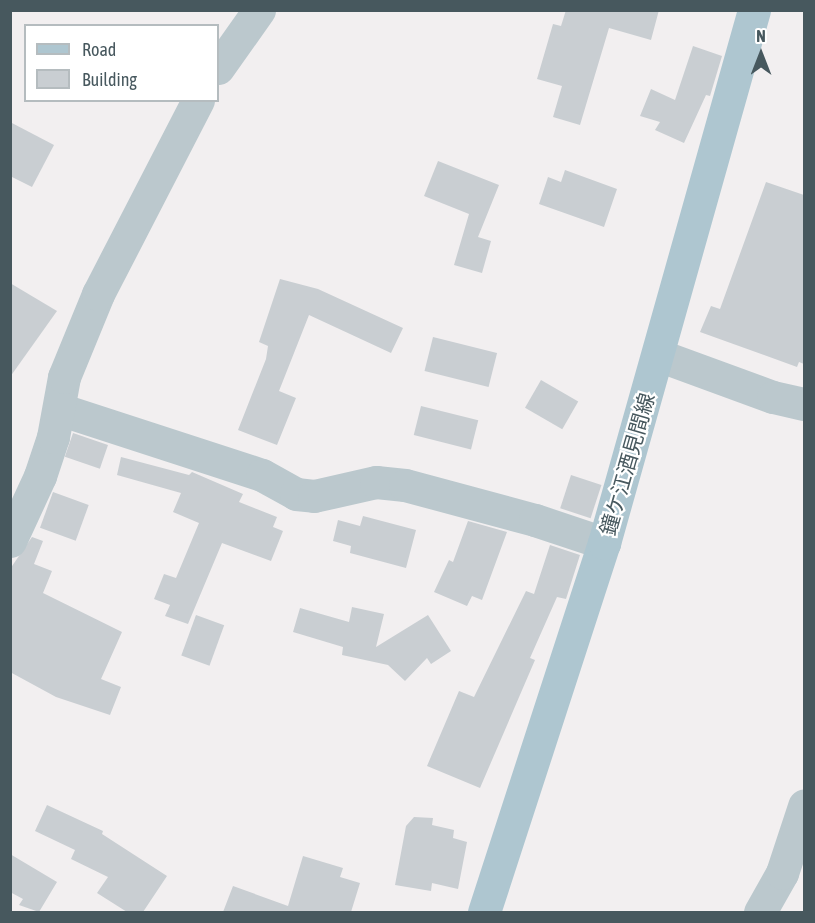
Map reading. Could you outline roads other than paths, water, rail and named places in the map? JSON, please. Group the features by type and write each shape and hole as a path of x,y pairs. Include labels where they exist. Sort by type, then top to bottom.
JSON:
{"main road":[{"name":"鐘ケ江酒見間線","path":"483,912 543,739 604,543 754,10"}],"street":[{"path":"219,67 259,10"},
{"path":"10,541 40,476 59,409 64,377 98,294 197,102"},
{"path":"658,355 773,397 804,404"},
{"path":"59,409 240,467 296,494 314,496 376,482 405,485 535,520 604,543"},
{"path":"760,912 793,879 804,806"}]}
